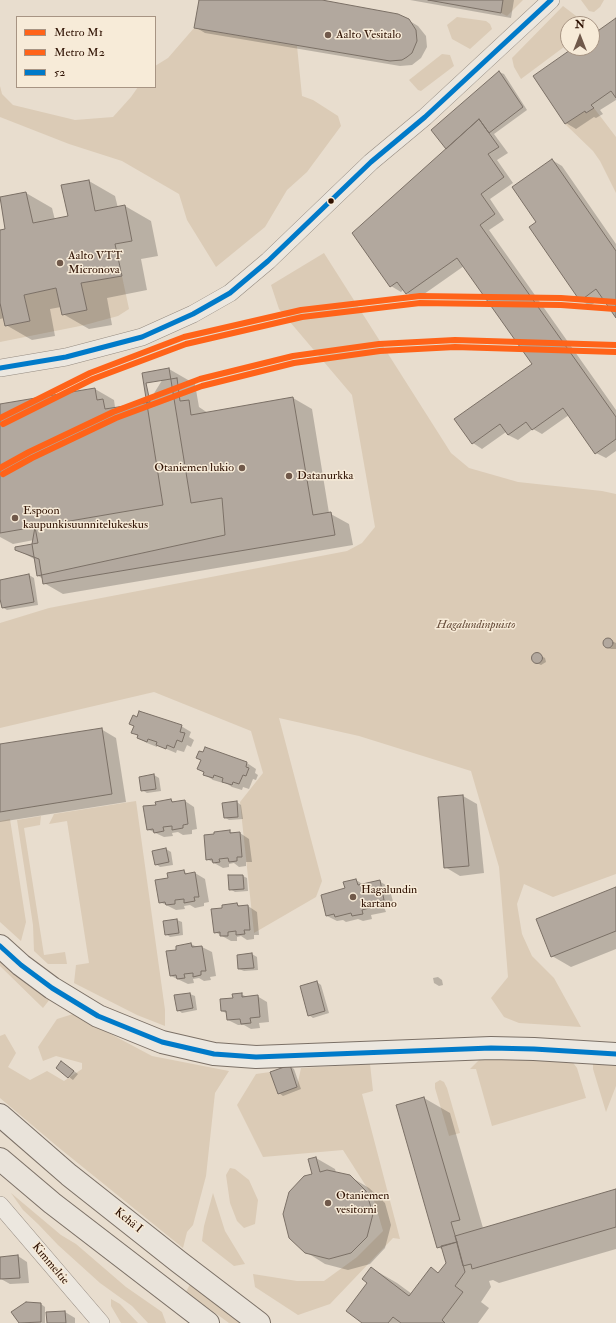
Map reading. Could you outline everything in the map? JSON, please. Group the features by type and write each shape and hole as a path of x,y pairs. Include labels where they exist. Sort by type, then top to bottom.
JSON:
{"highway":[{"name":"Kehä I","path":"0,1115 70,1175 179,1262 259,1323"},
{"path":"0,1159 52,1203 208,1323"}],"main road":[{"path":"0,946 21,965 52,988 98,1016 162,1042 214,1054 256,1057 498,1048 616,1054"}],"street":[{"path":"0,368 66,357 142,336 164,328 193,314 230,293 260,268 371,162 425,117 551,0"},
{"name":"Kimmeltie","path":"0,1205 100,1323"}],"green space":[{"path":"503,0 523,0 507,16 501,13"},
{"path":"581,0 604,0 600,7 594,12 589,11"},
{"path":"563,6 576,16 560,16 560,50 521,79 514,67 512,58"},
{"path":"457,17 486,21 490,24 492,29 470,49 452,39 447,25"},
{"path":"194,28 297,46 302,96 313,100 338,116 341,126 307,172 287,190 265,227 216,267 187,220 179,194 122,161 69,144 0,117 0,86 2,94 13,105 75,120 113,117 137,88 156,88 156,65 168,58"},
{"path":"442,54 450,55 454,66 421,91 418,90 409,80"},
{"path":"594,108 616,137 616,193 600,161 593,151 565,124 585,111 586,113"},
{"name":"Hagalundinpuisto","path":"324,253 451,453 469,468 518,482 602,491 616,494 616,874 553,897 524,884 517,904 522,934 532,956 554,978 581,1027 519,1023 504,1017 491,998 508,977 499,867 471,771 359,736 279,718 322,881 316,897 254,933 240,802 263,773 251,731 154,692 0,728 0,623 49,608 347,551 362,543 375,527 352,395 279,309 271,285"},
{"path":"122,276 129,309 118,316 85,325 0,342 0,303 5,326 30,321 24,295 56,288 62,315 86,310 81,283"},
{"path":"136,801 165,1010 165,1026 137,1015 74,983 76,965 89,963 67,821 49,824 54,814"},
{"path":"41,816 40,825 24,828 44,955 65,952 67,964 48,964 34,951 33,925 17,820"},
{"path":"10,819 26,922 21,941 0,922 0,821"},
{"path":"0,956 50,999 43,1008 0,966"},
{"path":"73,1014 152,1056 229,1071 215,1093 206,1176 193,1225 187,1232 183,1248 0,1098 0,1036 5,1034 16,1053 8,1067 30,1080 47,1071 64,1081 82,1069 82,1063 56,1056 43,1061 38,1047 57,1019"},
{"path":"480,1059 571,1060 577,1068 586,1098 492,1126 476,1069 470,1069"},
{"path":"598,1061 616,1062 616,1086 606,1112 593,1069 593,1064"},
{"path":"370,1064 373,1091 362,1094 400,1239 393,1238 330,1304 298,1315 255,1287 253,1274 297,1281 324,1281 357,1257 383,1231 373,1197 343,1150 263,1157 237,1105 256,1074 270,1072 278,1093 297,1087 301,1068"},
{"path":"440,1080 444,1082 447,1088 460,1133 449,1136 435,1088 435,1083"},
{"path":"230,1168 235,1169 249,1180 258,1200 255,1224 244,1228 237,1221 230,1203 226,1175"},
{"path":"11,1193 61,1235 76,1244 126,1287 162,1312 166,1323 148,1323 132,1306 100,1283 58,1245 23,1210"},
{"path":"213,1193 225,1231 245,1264 234,1266 202,1241 204,1226"},
{"path":"190,1284 240,1323 229,1323 186,1292"},
{"path":"111,1299 120,1304 138,1323 121,1323 111,1306"}],"building":[{"name":"Aalto Vesitalo","path":"199,0 322,0 398,14 409,19 416,30 417,41 412,53 407,57 402,60 390,61 194,28"},
{"path":"428,0 503,0 501,13"},
{"path":"616,18 616,98 611,91 591,105 594,108 586,113 585,111 565,124 533,76 562,56 600,56 600,29"},
{"path":"499,71 523,107 489,133 479,119 446,149 431,130"},
{"path":"479,119 499,147 488,154 504,177 481,194 495,214 480,225 616,417 616,439 595,454 563,408 532,430 526,422 508,435 500,424 472,444 454,419 532,364 457,258 406,294 397,282 390,287 352,233"},
{"path":"552,159 616,251 616,318 596,289 580,301 529,227 536,222 512,187"},
{"name":"Aalto VTT Micronova","path":"89,180 95,211 125,205 132,241 115,244 122,276 81,283 87,310 62,315 56,288 24,295 30,321 5,326 0,303 0,230 5,229 0,197 26,192 33,223 68,216 61,185"},
{"path":"169,368 191,503 222,498 225,535 37,576 32,544 35,527 163,505 142,373"},
{"path":"177,378 180,401 189,400 191,415 293,397 313,515 331,512 335,535 43,584 39,559 15,550 15,547 38,543 35,527 0,533 0,404 95,388 97,400 103,399 105,409 150,402 146,383"},
{"path":"29,574 34,602 2,608 0,599 0,580"},
{"path":"606,638 610,638 613,643 610,648 606,648 603,645 603,641"},
{"path":"535,653 539,653 541,654 541,662 535,663 532,660 532,656"},
{"path":"139,711 182,725 180,732 185,733 182,742 177,740 174,748 167,745 166,749 156,745 157,742 148,739 147,742 137,738 138,735 131,733 134,726 129,724 133,715 137,717"},
{"path":"102,728 112,794 0,812 0,744"},
{"path":"205,747 247,762 246,767 249,768 246,776 243,775 239,784 233,782 232,785 222,782 223,778 214,775 213,778 203,775 204,772 197,769 201,760 196,758 199,751 203,752"},
{"path":"154,774 156,789 141,791 139,777"},
{"path":"463,795 469,866 444,868 438,797"},
{"path":"171,799 172,802 185,800 188,824 183,825 183,828 172,830 172,826 163,827 164,831 154,833 153,829 147,830 143,806 156,805 155,802"},
{"path":"237,801 238,817 224,818 222,803"},
{"path":"230,830 230,833 240,832 242,857 237,857 237,861 229,862 228,858 219,859 220,862 213,863 212,859 206,860 204,835"},
{"path":"166,848 169,862 155,865 152,851"},
{"path":"184,870 185,874 195,872 199,897 194,897 195,901 184,903 184,899 175,900 175,904 166,905 165,902 159,903 155,880 168,878 167,873"},
{"path":"228,875 243,875 244,889 229,890"},
{"name":"Hagalundin kartano","path":"356,879 358,885 380,880 384,900 375,902 376,906 362,910 363,914 352,916 351,913 335,917 334,914 326,916 321,895 345,888 343,882"},
{"path":"616,887 616,931 551,957 536,919"},
{"path":"237,903 238,906 248,905 250,930 244,930 245,934 236,935 236,931 228,932 228,936 220,936 220,932 214,933 211,909 222,908 222,905"},
{"path":"177,919 179,933 165,935 163,921"},
{"path":"191,943 192,947 202,946 206,971 201,971 201,975 193,977 193,973 184,974 185,978 177,979 176,975 170,976 166,951 176,950 176,946"},
{"path":"252,953 254,968 238,969 237,955"},
{"path":"317,981 325,1011 308,1016 300,986"},
{"path":"190,993 193,1008 177,1011 174,995"},
{"path":"242,993 242,997 258,995 260,1017 250,1018 251,1023 241,1024 240,1019 227,1020 226,1011 221,1011 220,999 233,998 232,994"},
{"path":"61,1061 74,1071 68,1078 56,1068"},
{"path":"290,1065 297,1087 278,1094 270,1072"},
{"path":"424,1097 460,1220 451,1222 457,1242 437,1248 396,1105"},
{"name":"Otaniemen vesitorni","path":"316,1157 320,1172 327,1170 350,1175 366,1191 373,1214 367,1237 351,1253 329,1259 305,1253 289,1238 283,1214 289,1192 304,1176 312,1174 308,1159"},
{"path":"616,1189 616,1227 472,1269 471,1264 463,1266 455,1236"},
{"path":"457,1242 465,1272 455,1286 463,1292 442,1320 445,1323 401,1323 393,1317 388,1323 362,1323 346,1311 367,1283 362,1279 371,1267 409,1296 431,1267 438,1273 446,1263 441,1246"},
{"path":"18,1255 20,1278 0,1279 0,1257"},
{"path":"26,1302 41,1303 41,1322 19,1323 11,1312"},
{"path":"65,1311 66,1323 47,1323 46,1312"}],"metro line":[{"name":"M1","path":"0,418 90,373 184,337 301,310 420,296 561,298 616,302"},
{"name":"M2","path":"3,424 93,379 186,344 302,317 420,303 561,305 615,309"},
{"name":"M1","path":"0,468 29,452 113,412 200,379 293,356 379,344 455,340 616,345"},
{"name":"M2","path":"3,474 32,458 116,418 202,386 294,363 380,351 455,347 616,352"}],"transit line":[{"name":"52","path":"0,368 66,357 142,337 193,314 230,293 268,261 371,162 425,117 551,0"},
{"name":"52","path":"0,946 21,965 52,988 98,1016 162,1042 214,1054 256,1057 491,1048 616,1054"}],"place":[{"name":"Aalto Vesitalo","path":"328,35"},
{"name":"Aalto VTT Micronova","path":"60,263"},
{"name":"Otaniemen lukio","path":"242,468"},
{"name":"Datanurkka","path":"289,476"},
{"name":"Espoon kaupunkisuunnitelukeskus","path":"15,518"},
{"name":"Hagalundin kartano","path":"353,897"},
{"name":"Otaniemen vesitorni","path":"328,1203"}]}
